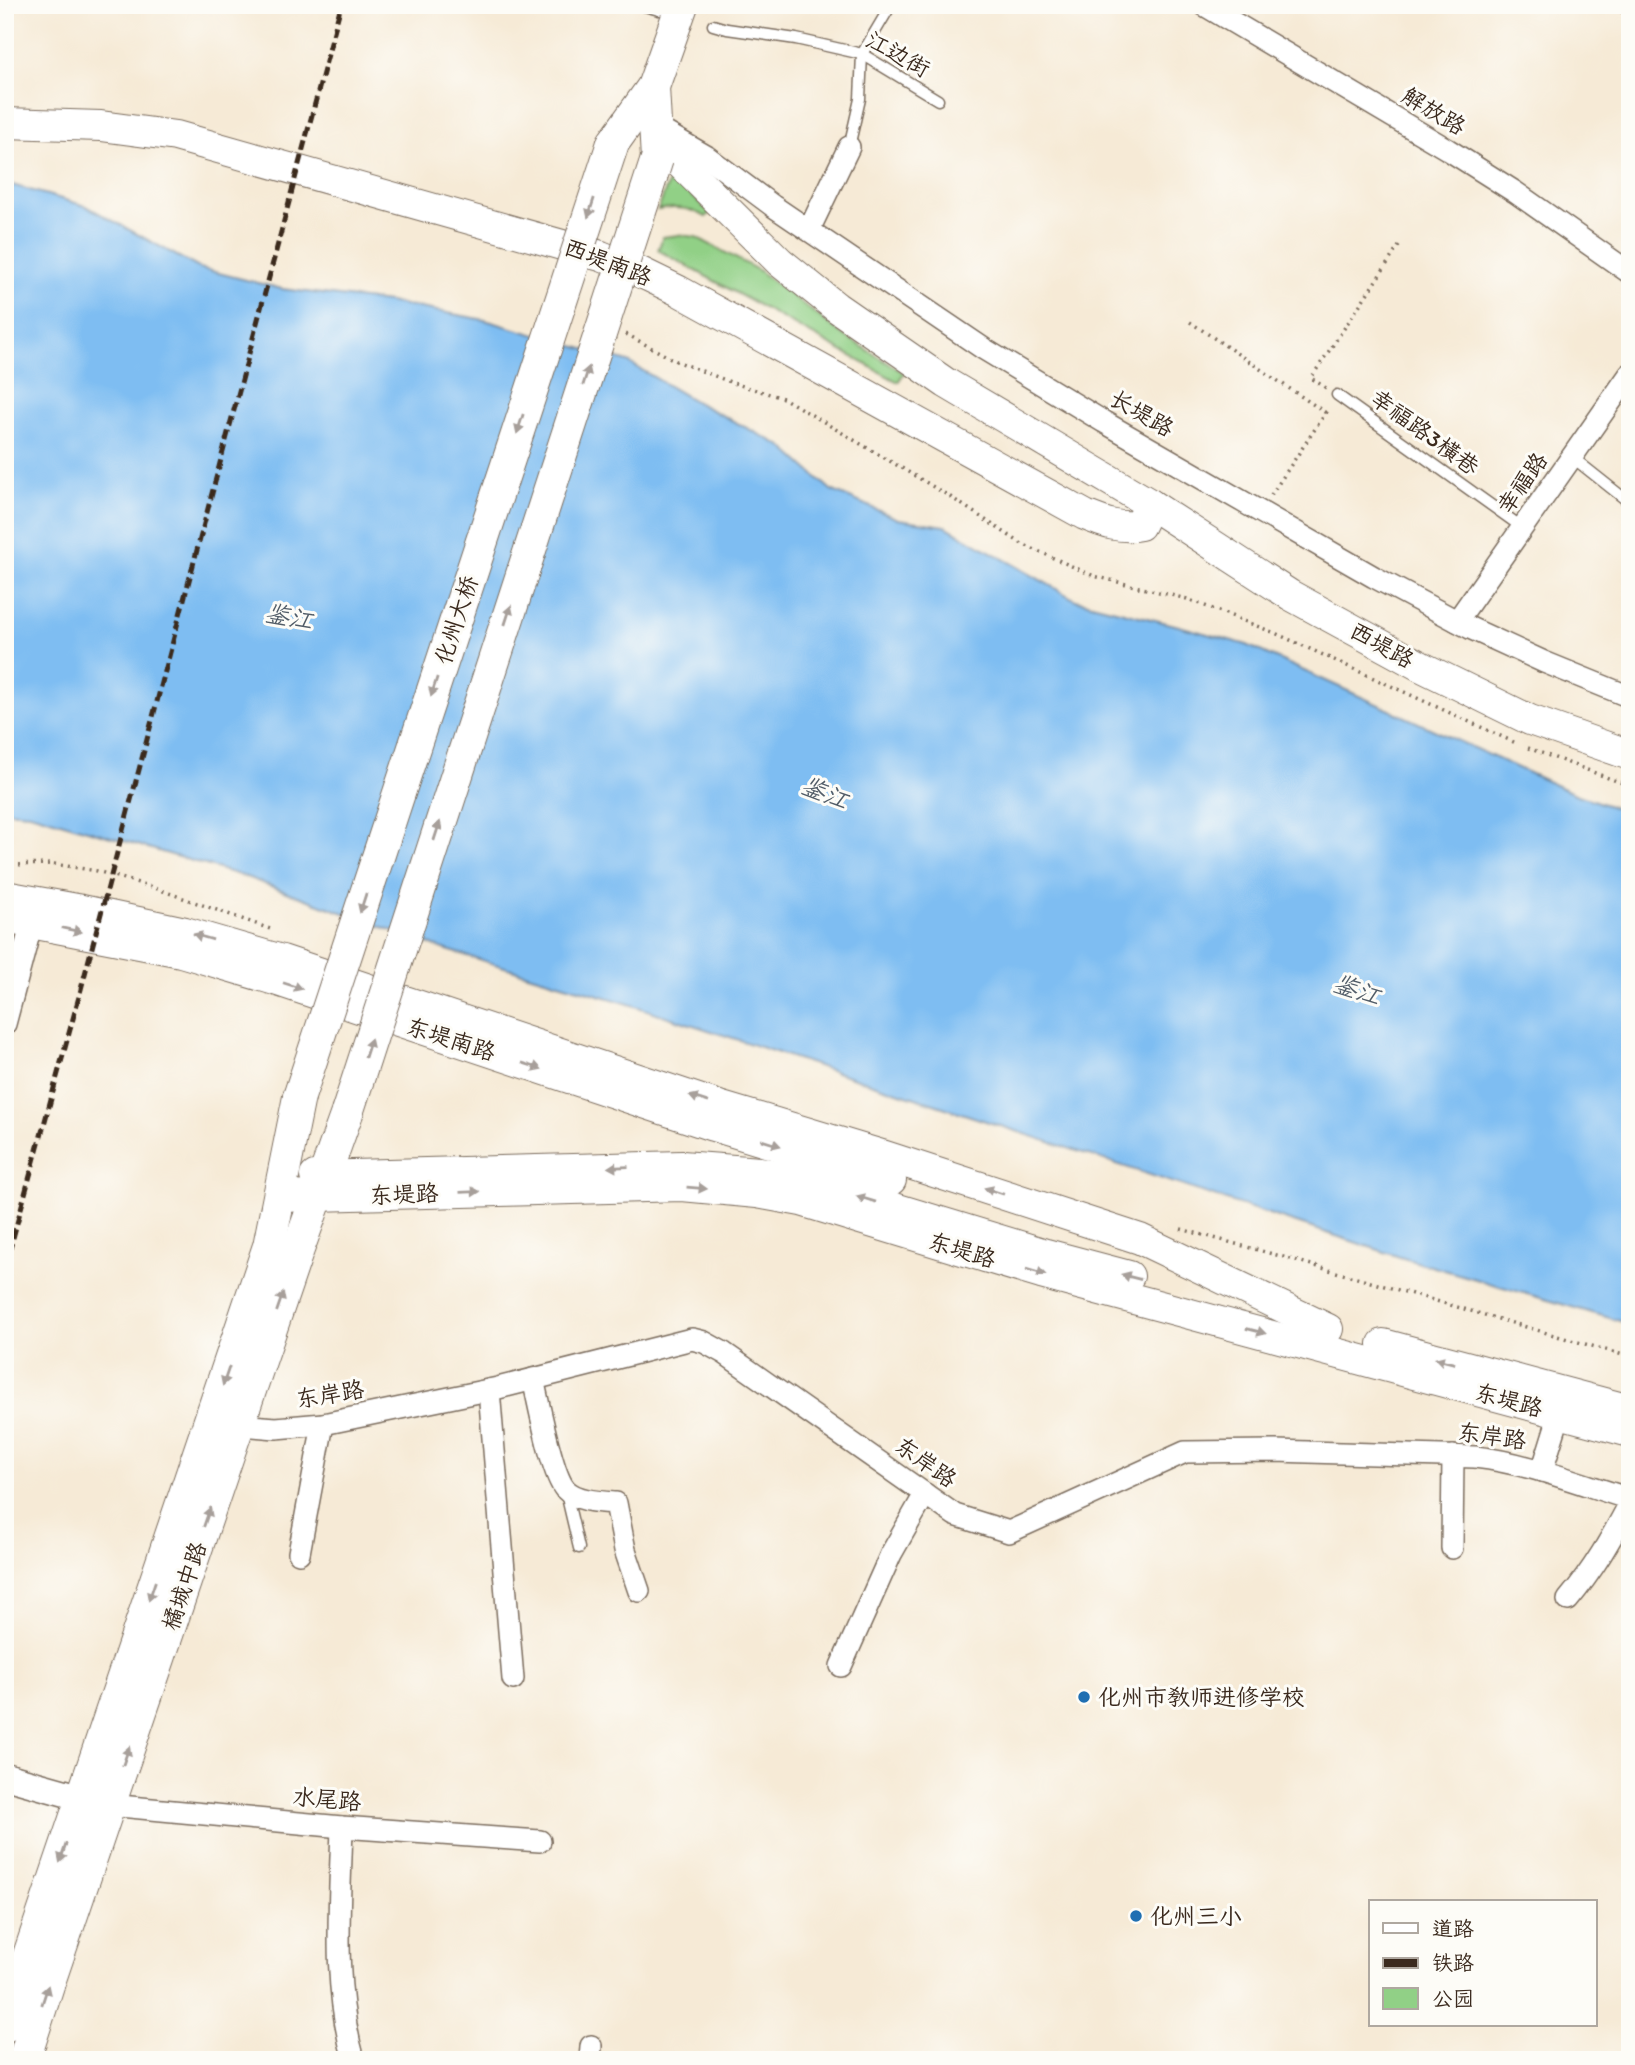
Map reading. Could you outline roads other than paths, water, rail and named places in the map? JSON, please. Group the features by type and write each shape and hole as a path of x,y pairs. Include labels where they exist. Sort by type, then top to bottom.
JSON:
{"main road":[{"path":"655,127 653,87 670,8"},
{"name":"化州大桥","path":"299,1097 613,143 653,87"},
{"name":"西堤南路","path":"5,123 101,126 176,136 601,257 679,291 1085,515 1107,524 1129,527 1140,525 1150,504"},
{"name":"化州大桥","path":"347,1113 657,159 655,127"},
{"name":"西堤路","path":"655,127 680,163 780,262 836,307 946,383 1150,504 1290,595 1449,681 1530,720 1630,755"},
{"name":"东堤南路","path":"5,896 25,914 181,952 275,980 720,1128 886,1167"},
{"name":"东堤南路","path":"25,914 185,932 282,960 719,1106 886,1167"},
{"name":"橘城中路","path":"224,1423 269,1246 299,1097"},
{"name":"橘城中路","path":"5,2026 95,1802 224,1423 321,1186 347,1113"},
{"path":"708,1168 716,1151 720,1128"},
{"name":"东堤路","path":"321,1186 682,1166 760,1172 806,1181 1041,1274 1630,1432"},
{"path":"886,1167 905,1222"},
{"path":"886,1167 1140,1239 1328,1329"},
{"name":"东堤路","path":"281,1187 682,1186 757,1193 905,1222 1046,1254 1630,1410"},
{"name":"橘城中路","path":"24,2060 95,1802"}],"street":[{"name":"解放路","path":"1204,5 1447,149 1515,192 1630,273"},
{"path":"1624,5 1630,8"},
{"name":"长堤路","path":"655,127 706,156 773,206 984,349 1104,422 1374,577 1457,621 1544,662 1630,697"},
{"path":"809,230 849,148"},
{"name":"幸福路","path":"1457,621 1630,374"},
{"path":"5,1024 25,914"},
{"name":"东岸路","path":"224,1423 276,1428 323,1424 488,1390 697,1339 724,1353 955,1514 1009,1532 1185,1452 1288,1451 1502,1460 1630,1501"},
{"path":"533,1379 556,1475 566,1490 584,1499 616,1503 625,1550 639,1591"},
{"path":"488,1390 513,1679"},
{"path":"1542,1471 1560,1413"},
{"path":"299,1553 323,1424"},
{"path":"1452,1548 1453,1456"},
{"path":"841,1666 891,1555 925,1494"},
{"path":"1567,1600 1595,1565 1630,1501"},
{"path":"5,1776 95,1802"},
{"name":"水尾路","path":"95,1802 342,1827 540,1841"},
{"path":"342,1827 338,1950 346,2035 354,2060"}],"lane":[{"path":"556,5 569,5"},
{"path":"640,5 670,8"},
{"path":"849,148 860,99 862,54 891,5"},
{"name":"江边街","path":"713,26 796,38 862,54 938,100"},
{"name":"幸福路3横巷","path":"1337,395 1523,528"},
{"path":"1572,457 1630,503"},
{"path":"566,1490 579,1548"}],"water":[{"name":"鉴江","path":"5,183 86,206 199,268 282,289 388,302 485,320 628,362 698,403 782,446 831,490 898,519 945,526 1076,600 1247,645 1575,794 1630,813 1630,1324 1403,1258 626,1003 437,947 246,877 30,813 5,811"}],"railway":[{"path":"5,1267 341,5"}],"place":[{"name":"化州市教师进修学校","path":"1084,1697"},
{"name":"化州三小","path":"1136,1916"}]}
